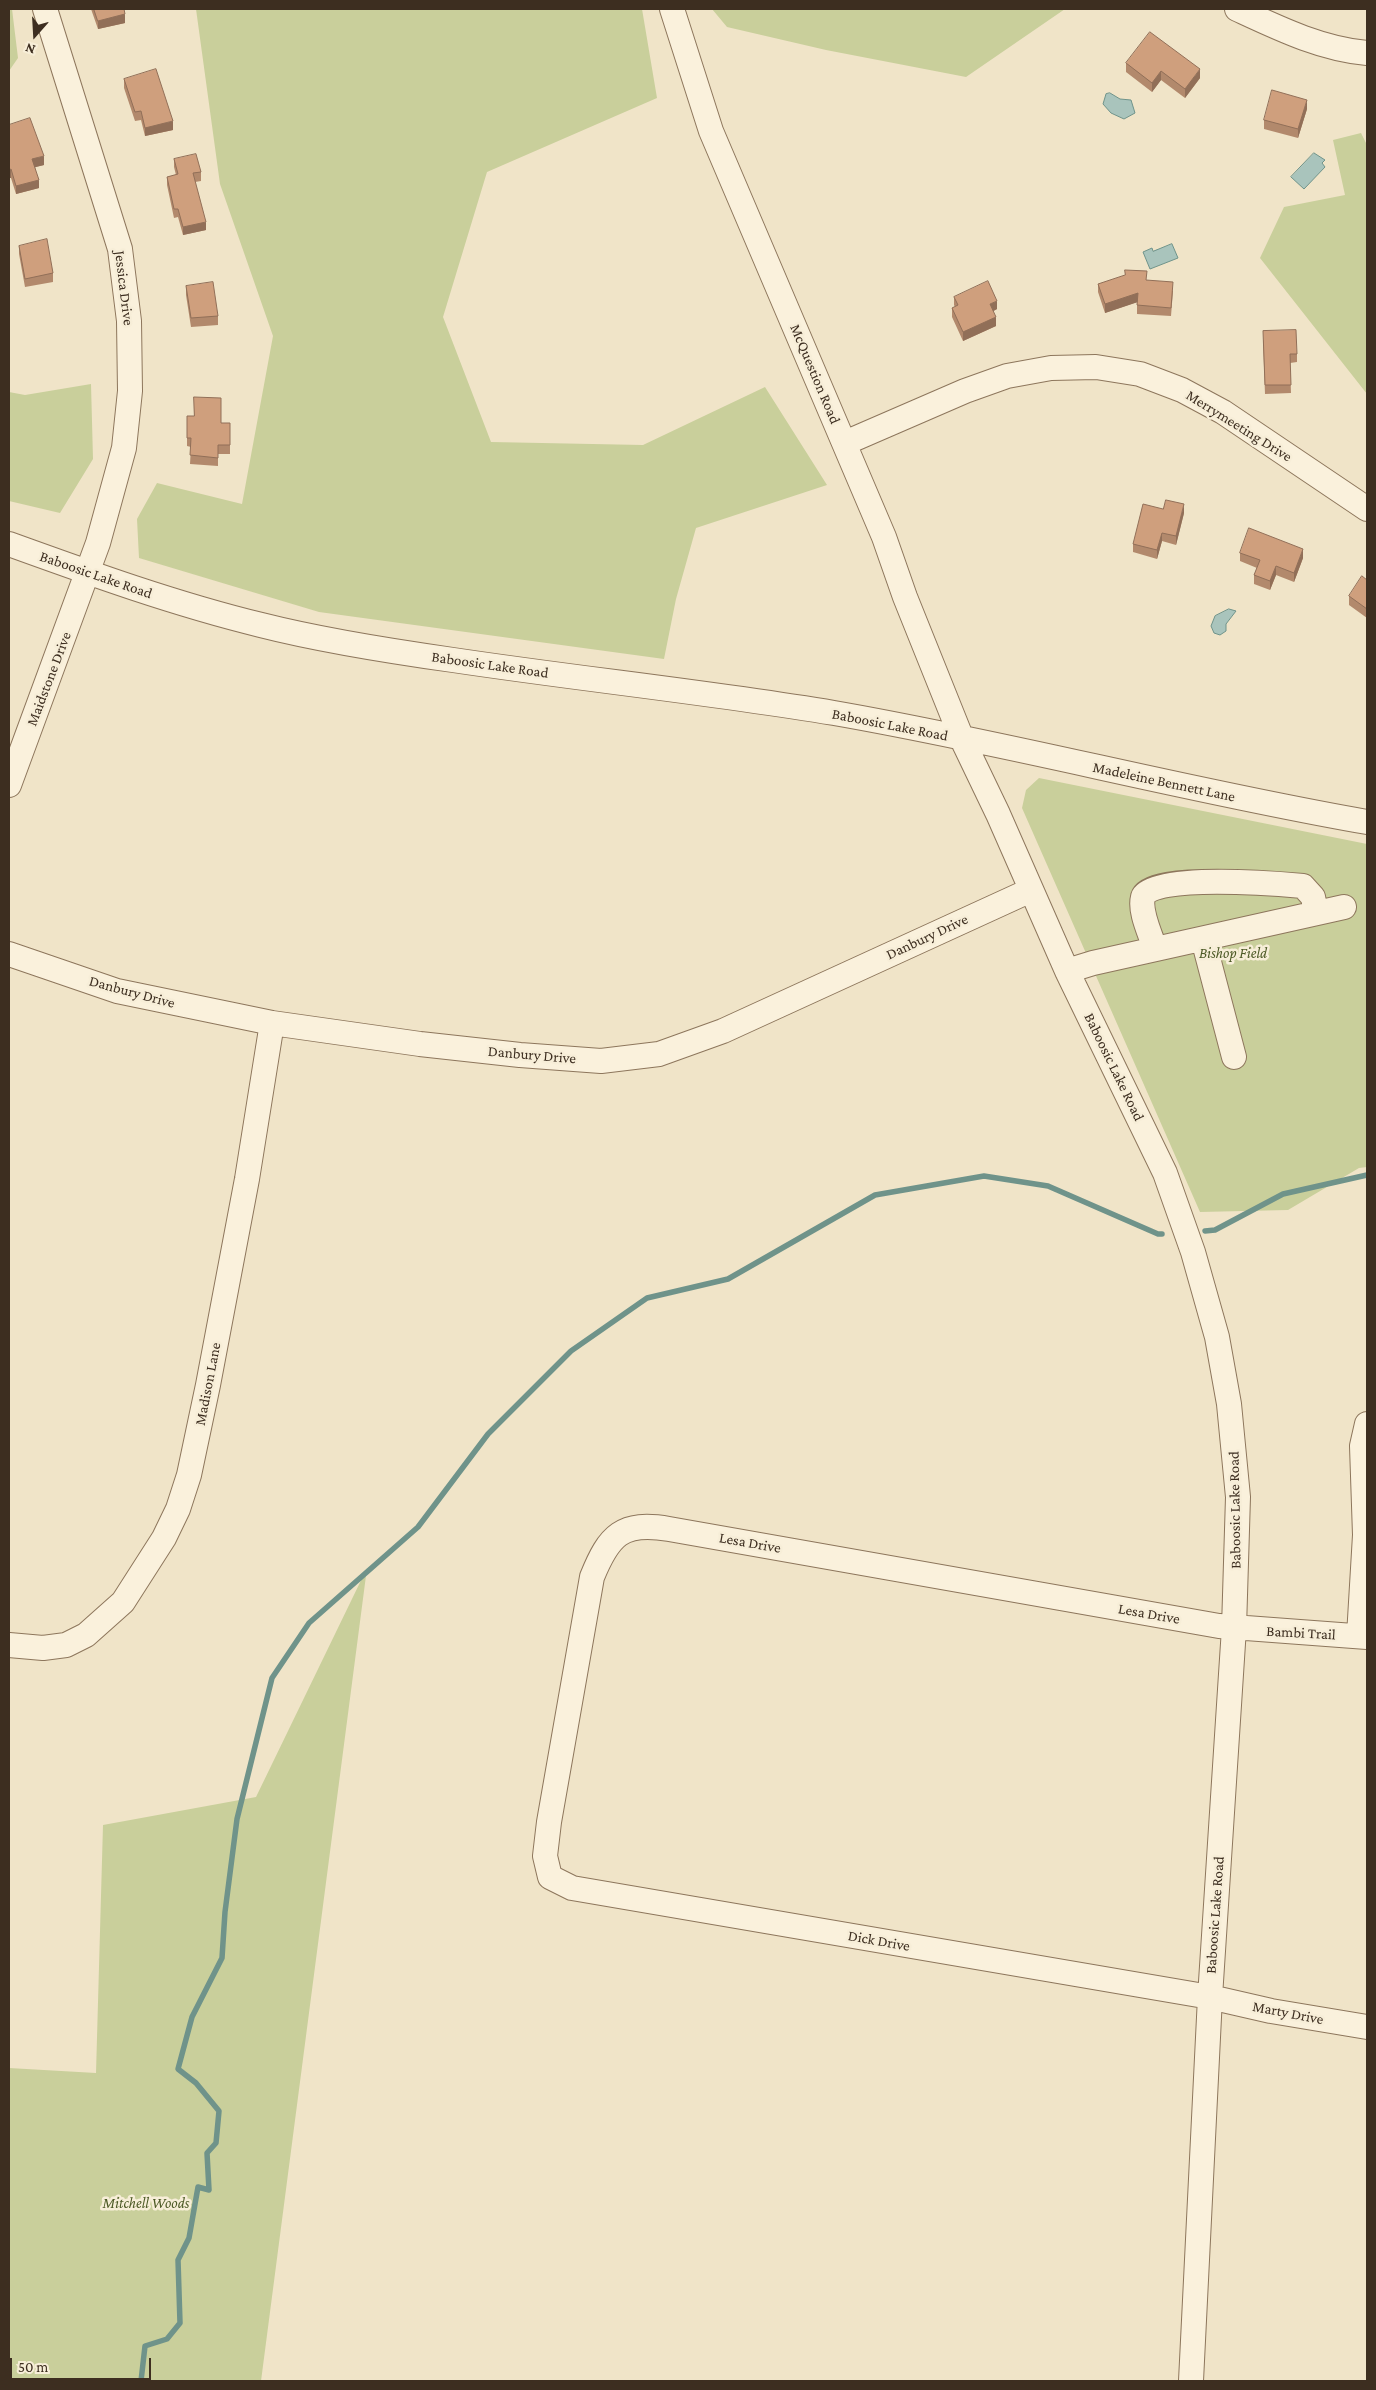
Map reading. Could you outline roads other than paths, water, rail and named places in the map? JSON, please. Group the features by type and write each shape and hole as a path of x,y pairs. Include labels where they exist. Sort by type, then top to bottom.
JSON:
{"street":[{"name":"Jessica Drive","path":"44,9 120,249 129,321 130,390 124,448 88,573"},
{"name":"McQuestion Road","path":"672,9 711,131 884,537 905,597 962,738"},
{"path":"1237,9 1292,35 1367,53"},
{"name":"Merrymeeting Drive","path":"845,443 965,391 1007,376 1051,368 1096,367 1140,374 1182,390 1223,412 1367,509"},
{"name":"Baboosic Lake Road","path":"9,544 88,573 182,604 324,639 518,670 764,702 962,738 998,814 1067,971 1165,1173 1193,1252 1217,1337 1229,1404 1238,1497 1234,1628 1210,1997 1191,2381"},
{"name":"Maidstone Drive","path":"9,785 88,573"},
{"name":"Madeleine Bennett Lane","path":"962,738 1271,806 1367,822"},
{"path":"1156,949 1144,910 1143,897 1148,890 1163,884 1249,881 1303,886 1313,897 1316,913"},
{"name":"Danbury Drive","path":"9,954 117,991 272,1023 366,1037 520,1055 601,1061 659,1054 722,1031 1031,890"},
{"path":"1067,971 1344,907"},
{"path":"1203,939 1234,1057"},
{"name":"Madison Lane","path":"9,1645 43,1648 66,1645 86,1635 105,1620 123,1602 164,1538 178,1509 189,1475 208,1385 247,1179 272,1023"},
{"path":"1363,1637 1365,1535 1362,1446 1367,1424"},
{"name":"Lesa Drive","path":"550,1877 546,1856 549,1822 592,1577 606,1546 617,1534 631,1528 648,1525 1234,1628"},
{"name":"Bambi Trail","path":"1234,1628 1363,1637"},
{"name":"Dick Drive","path":"550,1877 572,1888 607,1895 1210,1997"},
{"name":"Marty Drive","path":"1210,1997 1271,2011 1367,2028"}],"water":[{"path":"1110,93 1120,99 1131,100 1135,113 1124,119 1111,113 1103,104 1106,94"},
{"path":"1314,153 1325,160 1322,163 1325,167 1304,189 1291,177"},
{"path":"1172,244 1178,258 1150,269 1143,252 1152,248 1153,251"},
{"path":"1229,609 1236,611 1226,624 1226,631 1220,635 1214,633 1211,626 1215,616"}],"waterway":[{"path":"1205,1231 1215,1230 1283,1194 1367,1175"},
{"path":"141,2381 145,2346 167,2339 180,2323 178,2260 189,2238 198,2187 209,2190 207,2153 216,2143 219,2111 196,2083 178,2069 192,2017 222,1958 225,1912 237,1819 272,1678 309,1623 418,1527 488,1434 571,1351 647,1298 728,1279 875,1195 984,1176 1048,1186 1158,1234 1162,1234"}],"park label":[{"name":"Bishop Field","path":"1233,953"},
{"name":"Mitchell Woods","path":"146,2203"}]}
